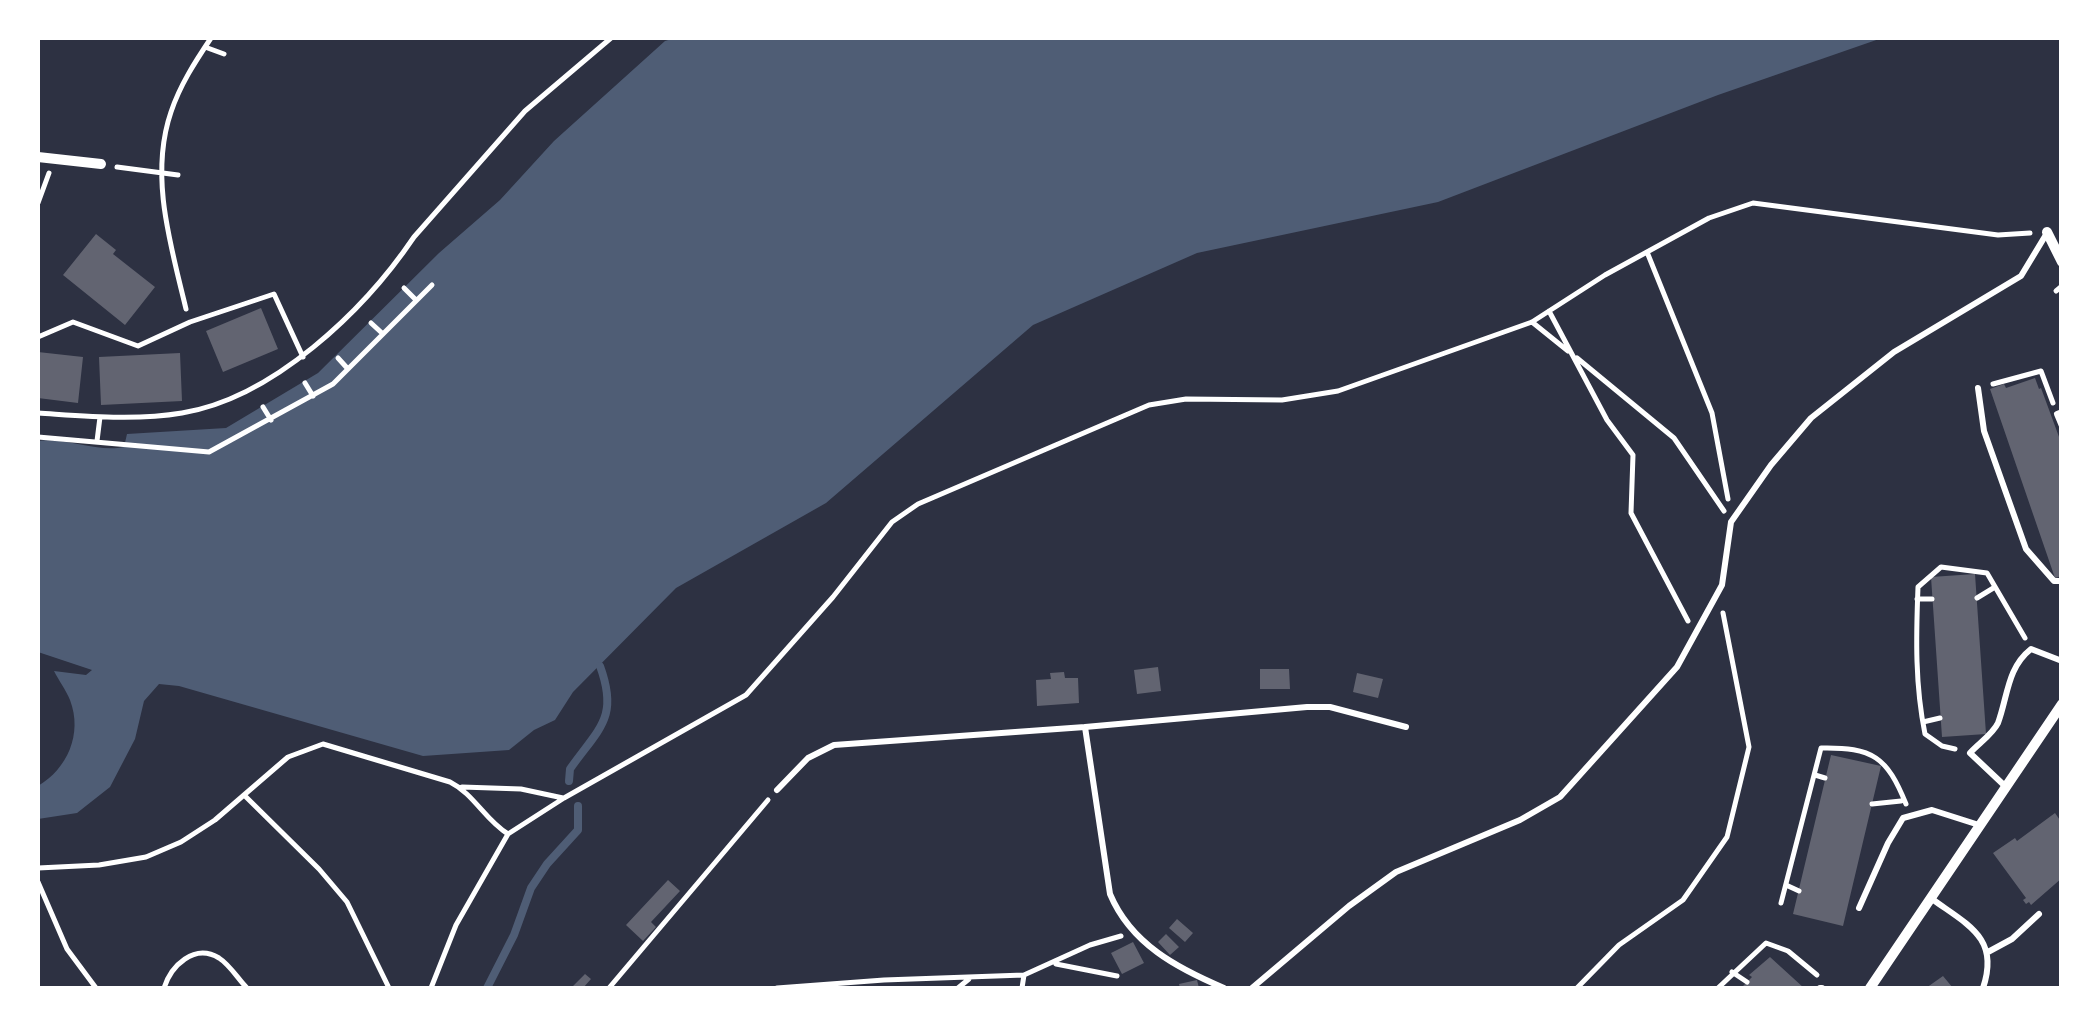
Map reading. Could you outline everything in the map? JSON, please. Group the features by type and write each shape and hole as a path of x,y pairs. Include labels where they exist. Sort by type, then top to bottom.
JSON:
{"street":[{"path":"38,157 101,164"},
{"path":"2048,232 2062,262"},
{"path":"1870,988 2062,704"}],"lane":[{"path":"1252,988 1349,906 1396,872 1520,820 1560,796 1677,667 1722,584 1731,522 1771,465 1811,418 1894,352 2021,276 2048,232"},
{"path":"1978,388 1984,431 2026,549 2054,581 2062,580"},
{"path":"2059,413 2062,426"},
{"path":"2006,787 1970,753 1997,726 2002,698 2020,658 2031,649 2062,661"},
{"path":"777,790 808,758 834,745 1307,706 1330,707 1406,728"},
{"path":"1085,727 1110,894 1118,914 1134,933 1186,972 1224,988"},
{"path":"1859,908 1903,818 1932,810 1980,825"},
{"path":"1931,898 1978,934 1988,952 1989,970 1983,988"},
{"path":"1988,952 2012,940 2039,914"}],"path":[{"path":"186,309 160,174 169,115 186,77 211,38"},
{"path":"38,413 156,417 187,412 212,405 281,373 303,357 400,259 414,237 525,111 610,38"},
{"path":"204,47 224,54"},
{"path":"38,203 54,159"},
{"path":"101,164 178,175"},
{"path":"431,988 456,925 508,834 746,695 834,597 892,522 918,504 1149,405 1186,399 1282,400 1338,391 1532,322 1709,218 1753,203 1998,235 2048,232"},
{"path":"1647,252 1712,414 1731,522"},
{"path":"38,437 210,452 333,384 432,285"},
{"path":"404,288 416,300"},
{"path":"38,337 73,322 138,346 190,322 274,294 303,357"},
{"path":"1550,311 1607,420 1633,455 1631,512 1695,635"},
{"path":"1532,322 1674,438 1731,522"},
{"path":"371,323 383,334"},
{"path":"338,358 348,368"},
{"path":"1978,388 2041,371 2059,413"},
{"path":"305,383 312,396"},
{"path":"263,407 271,420"},
{"path":"97,442 100,417"},
{"path":"1970,753 1942,746 1926,734 1915,646 1918,588 1940,566 1987,573 2031,649"},
{"path":"1577,988 1620,945 1682,900 1727,837 1750,747 1722,608 1722,584"},
{"path":"1976,598 1995,587"},
{"path":"1917,600 1932,599"},
{"path":"1923,722 1940,718"},
{"path":"38,868 99,865 146,857 181,842 216,820 288,757 323,744 462,788 521,789 564,798"},
{"path":"1782,903 1821,748 1846,748 1881,759 1894,775 1911,816"},
{"path":"1815,775 1825,778"},
{"path":"462,788 493,825 508,834"},
{"path":"609,988 777,790"},
{"path":"244,795 347,902 390,988"},
{"path":"1872,804 1904,801"},
{"path":"38,882 67,949 96,988"},
{"path":"1786,885 1798,891"},
{"path":"777,988 1024,975 1090,945 1134,933"},
{"path":"1718,988 1766,943 1788,951 1818,976"},
{"path":"164,988 177,963 195,954 208,953 222,960 247,988"},
{"path":"1053,964 1118,976"},
{"path":"1732,972 1748,982"},
{"path":"1022,988 1024,975"},
{"path":"958,988 972,976"}],"water":[{"path":"1882,38 1718,95 1438,202 1197,253 1033,325 826,503 676,588 573,692 555,720 534,730 509,750 423,756 179,686 159,684 144,701 135,739 110,787 77,813 38,819 38,786 64,760 75,725 70,700 54,671 86,675 92,670 38,652 38,441 114,448 124,447 127,434 226,428 318,373 439,253 500,200 554,141 665,41"}],"building":[{"path":"96,234 116,250 113,254 155,287 125,325 63,275"},
{"path":"261,308 278,349 223,372 206,331"},
{"path":"38,352 83,357 78,403 38,398"},
{"path":"180,353 182,401 101,405 99,357"},
{"path":"2035,378 2062,445 2062,576 2055,578 1990,389"},
{"path":"1975,574 1986,734 1942,737 1931,577"},
{"path":"1158,667 1161,691 1137,694 1134,670"},
{"path":"1260,669 1289,669 1290,689 1260,689"},
{"path":"1064,672 1065,678 1078,678 1079,703 1037,706 1036,680 1051,679 1050,673"},
{"path":"1357,673 1383,679 1378,698 1353,692"},
{"path":"1831,755 1881,766 1843,926 1793,914"},
{"path":"2055,813 2062,823 2062,878 2031,905 2026,904 2026,898 1993,853"},
{"path":"668,880 680,891 651,922 656,927 643,941 626,925"},
{"path":"1177,919 1193,933 1185,942 1169,928"},
{"path":"1166,934 1179,947 1170,955 1158,942"},
{"path":"1133,942 1144,963 1122,974 1111,953"},
{"path":"1770,957 1804,988 1741,988 1752,977 1749,975"},
{"path":"585,974 591,979 583,988 573,986"},
{"path":"1943,976 1953,988 1926,988"},
{"path":"1197,980 1199,988 1180,988 1179,984"}],"waterway":[{"path":"569,781 570,769 607,711 600,666"},
{"path":"487,988 514,935 531,888 578,830 578,806"}]}
